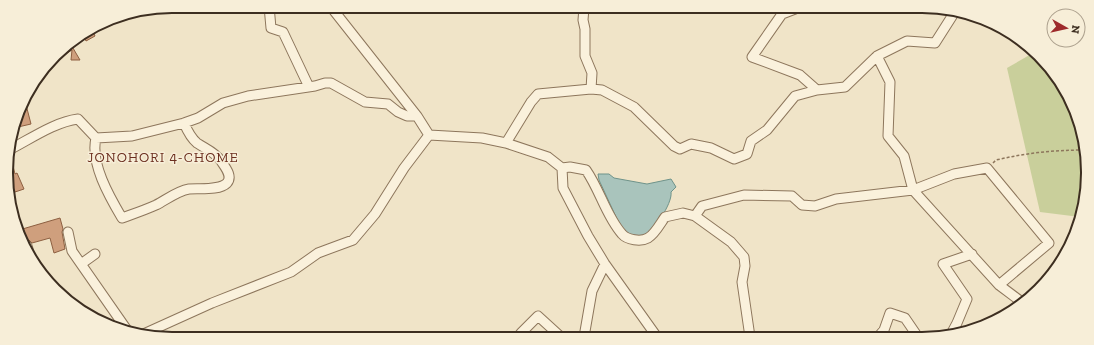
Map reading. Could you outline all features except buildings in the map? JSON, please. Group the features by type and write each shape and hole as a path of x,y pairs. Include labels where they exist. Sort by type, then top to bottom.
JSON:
{"street":[{"path":"270,13 271,28 284,32 309,87"},
{"path":"336,13 417,116 430,135"},
{"path":"584,13 585,56 592,73 591,89"},
{"path":"785,13 782,14 752,57 800,75 817,90"},
{"path":"506,143 531,102 538,94 591,89 602,90 634,107 674,146 680,149 691,144 711,148 734,159 747,154 751,141 767,130 795,96 817,90 845,87 877,56 907,41 935,42 952,16"},
{"path":"877,56 890,82 888,136 904,156 913,190 999,285 1018,299"},
{"path":"96,138 132,136 198,118 216,106 235,99 261,93 309,87 325,83 330,83 365,102 388,104 398,112 407,116 417,116"},
{"path":"15,148 53,127 78,119 96,138"},
{"path":"96,138 94,146 97,163 108,191 122,218 155,205 181,192 188,190 210,189 222,186 229,180 229,174 222,163 211,151 196,142 188,132 184,123"},
{"path":"430,135 482,138 506,143 548,157 562,168 570,167 586,170 623,236 637,241 648,239 665,217 683,213 695,216 731,242 744,257 745,266 742,282 749,332"},
{"path":"151,331 212,303 291,272 318,253 353,240 375,214 404,168 430,135"},
{"path":"562,168 563,188 605,264 653,332"},
{"path":"695,216 702,206 744,195 792,196 802,205 814,206 836,199 913,190 954,174 987,168 1049,243 999,285"},
{"path":"68,232 72,252 123,325"},
{"path":"81,264 95,254"},
{"path":"954,329 967,299 943,264 972,254"},
{"path":"585,332 592,291 605,264"},
{"path":"882,332 890,314 905,318 914,332"},
{"path":"522,332 538,316 556,332"}],"path":[{"path":"987,168 996,160 1025,153 1080,150"}],"green space":[{"path":"1029,55 1048,75 1065,102 1076,131 1081,162 1080,193 1075,216 1040,212 1007,68"}],"water":[{"path":"598,174 609,174 614,178 647,184 671,179 676,187 671,192 669,203 656,225 646,235 637,237 623,232 599,180"}],"district":[{"name":"JONOHORI 4-CHOME","path":"163,157"}]}
